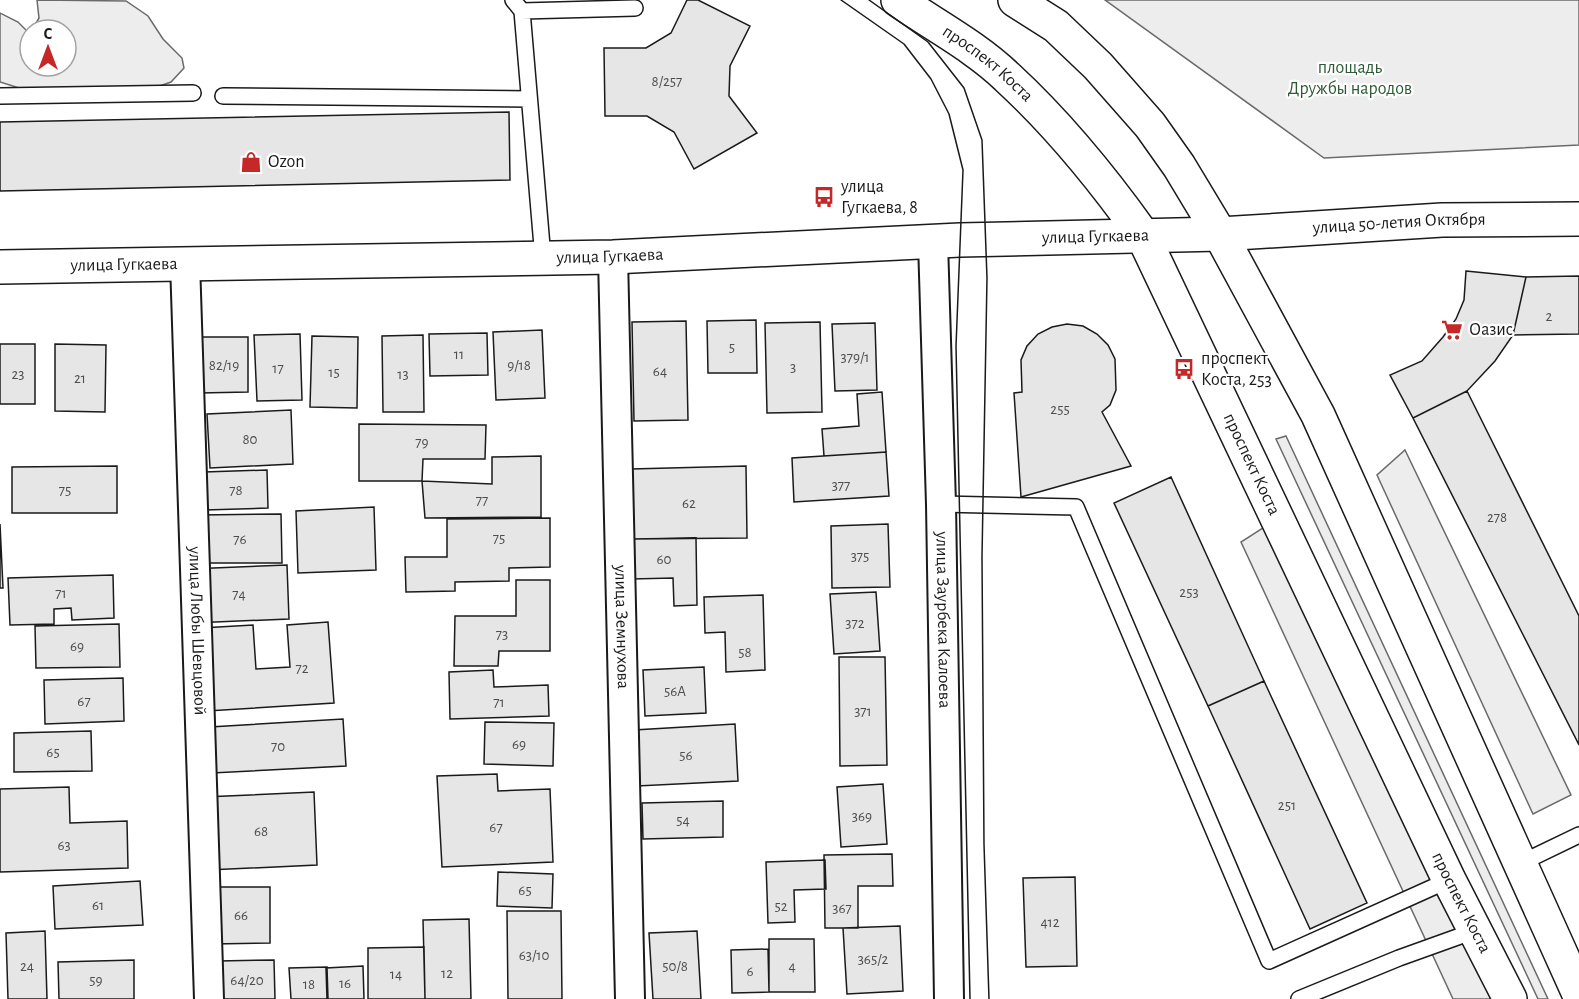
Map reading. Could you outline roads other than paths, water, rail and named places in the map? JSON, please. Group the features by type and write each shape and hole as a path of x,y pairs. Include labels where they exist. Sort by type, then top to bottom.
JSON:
{"main road":[{"name":"проспект Коста","path":"898,0 1006,75 1071,144 1109,189 1142,234 1449,880 1477,930 1510,999"},
{"path":"1015,0 1056,26 1098,66 1142,116 1179,166 1220,234 1318,415 1579,994"},
{"name":"улица 50-летия Октября","path":"1220,234 1442,220 1579,219"},
{"name":"улица Гугкаева","path":"0,267 186,262 613,257 1142,234 1220,234"}],"street":[{"name":"улица Заурбека Калоева","path":"933,242 941,504 949,999"},
{"name":"улица Земнухова","path":"613,257 630,999"},
{"name":"улица Любы Шевцовой","path":"186,262 209,999"}],"lane":[{"path":"543,258 518,5 635,8"},
{"path":"0,96 192,93"},
{"path":"223,96 529,99"},
{"path":"941,504 1076,507 1269,961 1449,880"},
{"path":"1519,864 1579,835"},
{"path":"1299,999 1477,930"}],"tram line":[{"path":"841,0 904,44 931,79 949,114 963,170 956,346 970,999"},
{"path":"869,0 928,42 964,88 982,140 987,278 982,557 984,844 989,999"}],"place":[{"name":"Ozon","path":"251,162"},
{"name":"улица Гугкаева, 8","path":"824,197"},
{"name":"Оазис","path":"1452,330"},
{"name":"проспект Коста, 253","path":"1184,369"}],"park label":[{"name":"площадь Дружбы народов","path":"1350,78"}]}
